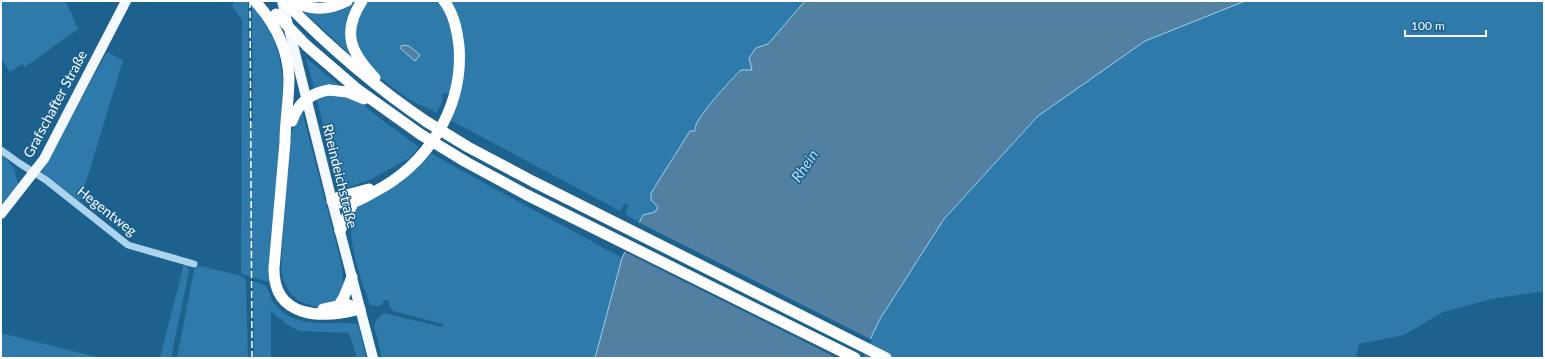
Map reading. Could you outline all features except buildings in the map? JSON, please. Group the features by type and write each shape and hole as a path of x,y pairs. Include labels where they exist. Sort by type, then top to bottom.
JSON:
{"highway":[{"path":"255,1 277,32 284,48 288,69 285,142 274,276 277,289 280,295 294,308 311,314 346,313 360,309"},
{"path":"263,1 307,46 357,89 420,134 472,165 528,195 855,358"},
{"path":"283,1 368,79 400,104 468,147 886,358"},
{"path":"296,3 317,9 326,9 348,1"},
{"path":"362,1 351,25 353,50 371,74 400,104"},
{"path":"332,202 341,204 353,203 394,181 422,154 438,134 451,107 456,87 460,59 454,20 444,1"},
{"path":"285,142 296,110 308,98 318,93 329,90 347,92 378,105"},
{"path":"332,202 339,197 375,186 404,172"},
{"path":"340,232 353,203"},
{"path":"275,259 282,287 297,304 320,310 339,305 352,305 360,309"},
{"path":"339,305 352,277"}],"main road":[{"name":"Grafschafter Straße","path":"1,214 34,172 54,139 126,1"},
{"name":"Rheindeichstraße","path":"283,1 332,202 373,358"}],"street":[{"name":"Hegentweg","path":"1,150 18,163 46,180 128,245 194,264"}],"shaded area":[{"path":"1,1 66,1 78,29 25,67 22,64 10,72 1,58"},
{"path":"235,1 248,1 249,122 253,121 252,5 274,39 283,79 272,283 241,274 242,20 232,6"},
{"path":"298,1 805,1 768,44 756,48 752,70 748,70 734,76 702,116 696,125 695,131 690,131 651,193 651,200 658,207 655,212 643,215 640,223 625,214 629,205 625,203 620,211 450,120 451,93 442,94 443,99 437,113 408,99 353,57 301,9"},
{"path":"1239,1 1544,1 1544,291 1492,299 1443,312 1404,335 1359,344 1356,358 861,358 880,319 944,219 1040,114 1148,38"},
{"path":"107,52 123,60 80,202 41,173"},
{"path":"306,58 382,120 419,147 409,158 372,179 346,188 339,186"},
{"path":"302,111 341,262 344,287 338,298 328,305 321,307 312,306 299,301 290,293 283,279 281,268 289,147 291,133"},
{"path":"429,152 622,258 595,358 382,358 374,326 376,320 384,313 443,327 443,324 393,311 390,307 389,301 385,300 380,306 370,305 358,270 352,244 352,208"},
{"path":"1,153 14,168 18,184 1,205"},
{"path":"184,264 187,266 189,271 171,358 160,358"},
{"path":"200,266 238,275 243,277 246,281 248,358 177,358 194,270 196,267"},
{"path":"253,281 265,285 273,302 279,309 295,319 312,323 358,324 366,358 357,358 349,333 300,331 287,325 271,311 271,358 254,358"},
{"path":"1,333 101,358 1,358"}],"water":[{"name":"Rhein","path":"805,1 1245,1 1145,41 1038,116 944,219 880,319 861,358 595,358 622,258 643,215 655,212 658,207 651,200 651,193 690,131 695,131 698,120 709,105 741,70 752,70 749,58 756,48 768,44"},
{"path":"401,46 409,46 420,55 415,61 401,49"}],"pier":[{"path":"638,222 872,340 863,358 837,358 623,251"}],"railway":[{"path":"250,1 252,358"}]}
